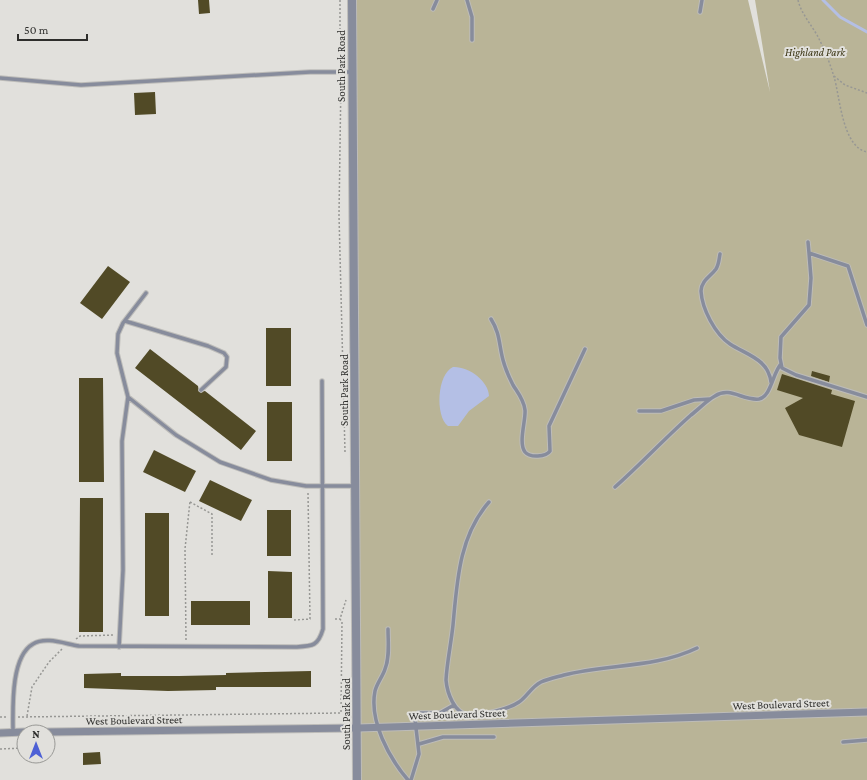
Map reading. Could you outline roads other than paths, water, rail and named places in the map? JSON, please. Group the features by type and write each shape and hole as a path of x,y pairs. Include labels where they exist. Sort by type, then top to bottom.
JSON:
{"street":[{"name":"South Park Road","path":"352,0 358,728 357,780"},
{"name":"West Boulevard Street","path":"56,732 380,728 867,712"},
{"path":"0,732 13,732"}],"lane":[{"path":"433,9 437,0"},
{"path":"467,0 472,17 472,40"},
{"path":"700,12 702,0"},
{"path":"0,78 81,85 352,72"},
{"path":"808,242 811,278 809,305 781,337 780,358 782,368 796,375 867,397"},
{"path":"809,253 848,266 867,325"},
{"path":"720,254 715,270 708,276 701,289 703,305 721,335 729,343 761,362 770,376 772,383"},
{"path":"119,647 122,570 122,441 128,397 117,353 118,334 125,321 146,293"},
{"path":"492,319 500,336 503,361 523,402 525,417 523,446 529,455 544,455 550,450 549,426 585,349"},
{"path":"125,321 208,346 224,353 227,358 226,367 202,390"},
{"path":"615,487 674,430 711,399 722,392 760,399 765,396 772,383 776,370 781,364"},
{"path":"13,732 17,673 24,651 33,643 47,641 78,646 119,647 296,647 316,644 320,639 323,629 322,381"},
{"path":"128,397 176,435 220,462 271,480 308,486 356,486"},
{"path":"639,411 661,411 694,400 711,399"},
{"path":"489,502 474,523 466,545 457,579 446,680 447,690 454,705 462,713 469,715 511,707 520,702 526,694 541,682 588,669 671,659 697,648"},
{"path":"388,629 386,668 375,690 374,704 384,743 389,754 408,780"},
{"path":"411,780 419,754 415,719 418,713 440,713 454,705"},
{"path":"419,744 443,737 494,737"},
{"path":"843,742 867,740"}],"water":[{"path":"453,367 465,369 482,380 488,390 489,396 469,411 458,426 448,426 441,414 440,395 444,378 448,371"}],"waterway":[{"path":"823,0 840,17 867,32"}],"park label":[{"name":"Highland Park","path":"815,52"}]}
